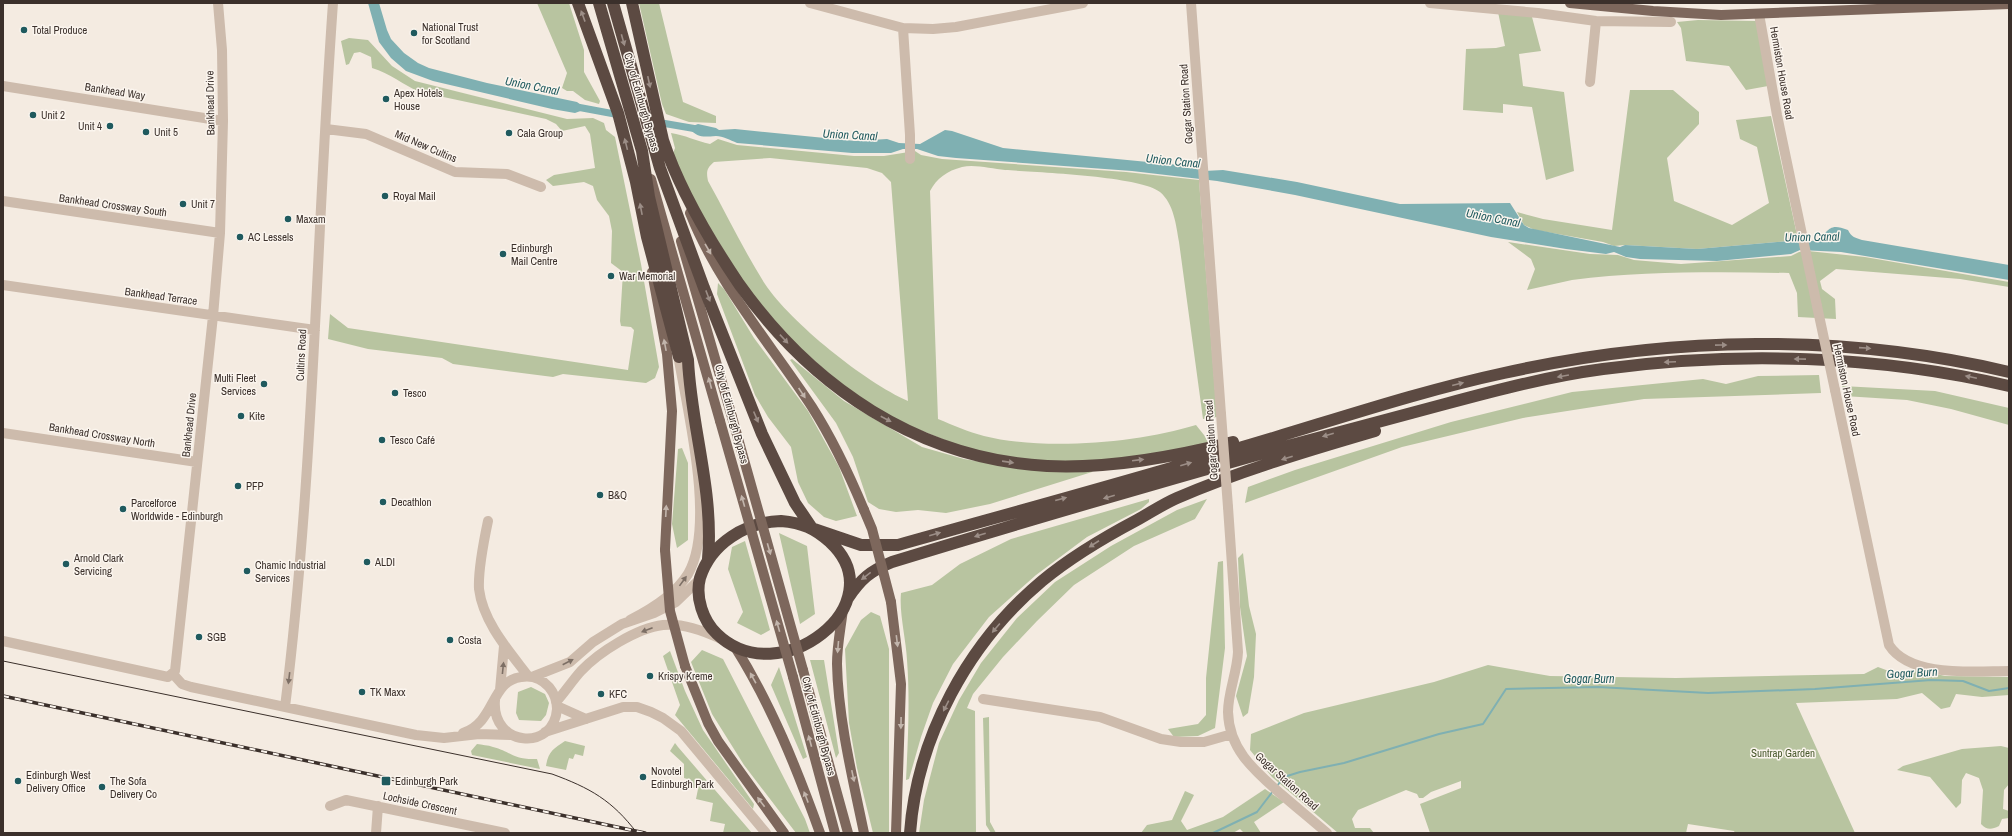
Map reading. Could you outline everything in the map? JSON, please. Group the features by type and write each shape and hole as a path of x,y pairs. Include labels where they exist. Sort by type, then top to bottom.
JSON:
{"highway":[{"path":"578,3 618,113 636,182 647,237 689,388 708,501 708,559 700,579 699,596 704,616 711,628 730,644 751,652 778,654 792,651 814,641 838,619 845,603 866,576 892,562 1177,477 1484,394 1542,380 1601,369 1665,362 1736,359 1806,359 1878,364 1967,376 2009,386"},
{"name":"City of Edinburgh Bypass","path":"599,3 642,152"},
{"name":"City of Edinburgh Bypass","path":"613,3 665,165"},
{"path":"632,3 657,117 665,165 704,288 762,434 795,503 813,528 836,548 843,557 849,577 845,603"},
{"path":"642,152 649,197 688,360 689,388"},
{"path":"665,165 721,256 759,310 815,370 870,410 905,429 949,447 995,460 1053,466 1096,465 1155,458 1211,448 1502,373 1613,353 1694,345 1783,343 1884,350 1968,362 2009,372"},
{"path":"708,559 730,538 754,525 782,521 797,523 861,545 898,545 1158,472 1436,390"},
{"path":"910,833 914,803 928,746 944,708 964,672 977,651 1007,615 1028,594 1057,569 1115,532 1177,498 1274,463 1410,421 1484,394"}],"main road":[{"path":"1570,3 1692,14 1759,14 2009,4"},
{"path":"1603,3 1620,7"},
{"name":"City of Edinburgh Bypass","path":"642,152 720,421 835,833"},
{"name":"City of Edinburgh Bypass","path":"665,165 732,417 848,833"},
{"path":"665,165 705,245 741,306 824,427 847,469 864,510 875,542 891,602 901,684 896,833"},
{"path":"647,237 653,285 667,354 671,390 671,443 665,550 670,611 685,666 705,718 718,741 784,833"},
{"path":"845,603 837,651 838,682 850,764 864,833"},
{"path":"730,644 767,705 798,776 820,833"}],"street":[{"name":"Bankhead Drive","path":"174,674 176,668 213,316 220,233 224,121 222,50 218,3"},
{"name":"Cultins Road","path":"285,707 292,648 304,511 333,3"},
{"path":"810,3 903,28 933,30 1083,3"},
{"name":"Gogar Station Road","path":"1191,3 1238,652 1238,666 1230,694 1228,712 1232,734 1243,758 1255,772 1327,833"},
{"path":"1430,3 1538,13 1596,22 1672,22"},
{"name":"Hermiston House Road","path":"1759,14 1777,116 1803,235 1806,257 1889,645 1898,656 1924,667 1939,670 2009,671"},
{"path":"1590,82 1596,22"},
{"path":"903,28 910,135 910,160"},
{"name":"Bankhead Way","path":"3,86 224,121"},
{"name":"Mid New Cultins","path":"326,129 366,134 422,156 455,172 507,174 541,187"},
{"name":"Bankhead Crossway South","path":"3,201 220,233"},
{"name":"Bankhead Terrace","path":"3,285 315,330"},
{"path":"454,736 478,726 500,690 506,683 514,678 530,677 570,662 597,640 662,602 676,590 689,572 700,539 700,492 675,341"},
{"name":"Bankhead Crossway North","path":"3,433 197,462"},
{"path":"488,522 479,588 482,602 504,646 530,677 545,683 550,689 556,704 554,721 545,732"},
{"path":"630,620 654,613 676,602 700,579"},
{"path":"556,704 582,670 605,650 648,630 663,625 680,626 699,630 730,644"},
{"path":"3,641 168,676 174,674 179,682 186,686 431,737 510,735 529,739 586,718 623,707 637,707 663,718 681,731 766,833"},
{"path":"500,690 504,646"},
{"path":"983,699 1100,717 1160,739 1180,742 1204,742 1232,734"},
{"path":"495,700 494,710 497,720 502,729 510,735"},
{"path":"556,704 586,718"},
{"name":"Lochside Crescent","path":"330,806 346,800 505,833"},
{"path":"376,833 378,806"}],"green space":[{"path":"537,3 569,3 584,50 584,72 600,101 599,104 585,100 573,91 567,91 562,88 567,73"},
{"path":"639,3 659,3 683,102 716,116 716,123 689,122 666,114 662,104"},
{"path":"1498,12 1532,17 1541,51 1519,54 1523,86 1564,92 1574,171 1546,180 1532,107 1503,104 1503,113 1463,110 1466,49 1496,48 1505,46"},
{"path":"1698,20 1757,21 1768,86 1746,90 1729,66 1686,61 1681,28 1677,22"},
{"path":"349,38 368,40 392,66 415,81 567,119 593,118 604,123 606,130 615,137 641,264 659,367 655,378 646,383 563,374 553,377 453,364 442,358 368,349 328,339 330,314 348,328 628,370 634,330 631,327 621,326 623,272 611,263 612,231 609,216 597,200 593,186 584,182 553,186 546,180 554,175 595,168 590,134 585,126 562,131 556,124 546,119 420,92 379,70 372,68 371,57 360,52 354,53 349,64 346,65 341,41"},
{"path":"1630,90 1673,90 1699,112 1699,124 1667,158 1674,201 1732,225 1769,203 1757,147 1740,139 1736,120 1771,116 1797,235 1796,242 1789,241 1697,249 1625,245 1614,246 1603,242 1535,230 1524,225 1517,212 1543,219 1612,230"},
{"path":"671,133 710,144 718,139 737,145 854,156 884,156 915,151 921,155 942,159 1126,172 1199,180 1217,417 1203,419 1177,229 1174,215 1165,197 1160,192 1149,187 1132,182 1086,176 967,166 947,173 936,182 930,191 938,419 984,436 1008,441 1062,444 1119,440 1172,431 1196,425 1204,435 1211,448 1096,465 995,460 870,410 763,315 670,162 675,148","holes":["770,158 867,168 882,173 891,182 908,401 871,380 851,366 830,350 792,316 765,284 708,181 707,175 708,168 714,162"]},
{"path":"1508,242 1590,254 1618,255 1634,260 1681,264 1791,256 1799,252 1808,251 1865,257 2009,282 2009,287 1960,279 1836,269 1820,281 1822,289 1835,299 1836,319 1798,317 1797,293 1789,273 1708,272 1626,275 1572,280 1527,290 1535,269 1531,259"},
{"path":"718,283 724,289 754,338 808,411 839,467 857,516 836,521 824,517 808,503 798,482 791,447 768,417 755,395 717,294"},
{"path":"792,359 844,401 922,447 964,459 1017,468 1061,472 1093,470 1092,472 990,504 946,513 918,510 896,512 879,509 868,502 853,457 836,423 790,360"},
{"path":"1819,375 1821,393 1644,399 1523,418 1402,447 1245,503 1248,487 1295,470 1451,422 1572,392 1703,379 1726,384 1758,376"},
{"path":"1842,386 1935,391 2009,408 2009,425 1951,409 1907,400 1844,396"},
{"path":"682,448 688,463 688,540 677,548 672,524 678,449"},
{"path":"1149,499 1149,502 1141,509 1087,537 1036,575 989,617 953,664 933,703 921,737 909,779 906,780 908,675 901,609 901,593 932,585 960,564 1011,539"},
{"path":"1207,499 1195,519 1134,546 1074,585 1003,657 973,694 967,708 975,711 976,833 919,833 924,800 939,743 959,700 981,663 1017,618 1055,582 1111,546 1177,510"},
{"path":"779,533 807,546 815,614 800,624"},
{"path":"745,541 770,630 761,635 737,623 743,612 728,569 732,547"},
{"path":"1243,553 1249,606 1256,634 1254,677 1248,713 1243,717 1236,696 1247,656 1240,607 1238,558"},
{"path":"1223,561 1225,648 1215,728 1198,736 1174,737 1168,729 1198,724 1206,715 1206,678 1218,562"},
{"path":"871,612 880,616 889,649 889,833 873,833 857,768 849,723 845,649 861,620"},
{"path":"702,650 723,659 805,819 810,833 796,833 744,765 712,714 691,662"},
{"path":"670,651 685,691 703,730 754,804 753,809 675,715 680,705 663,656"},
{"path":"810,660 824,660 839,753 836,758"},
{"name":"Suntrap Garden","path":"1488,665 1550,676 1676,678 1864,674 1878,667 1894,673 1915,669 1945,676 2009,677 2009,695 1982,697 1956,694 1950,707 1941,709 1922,693 1897,699 1796,703 1855,833 1735,833 1734,831 1688,824 1686,833 1430,833 1420,804 1461,788 1461,781 1431,792 1423,798 1419,798 1417,794 1406,790 1358,810 1352,819 1355,828 1370,828 1374,833 1338,833 1272,777 1250,750 1251,734 1304,713 1434,682"},
{"path":"779,667 807,757 803,759 771,685"},
{"path":"531,687 545,694 549,703 546,715 541,721 519,720 516,713 518,692"},
{"path":"989,717 990,822 996,833 991,833 986,825 983,718"},
{"path":"565,741 585,746 583,756 575,754 573,759 569,758 566,770 546,766 548,757 552,751"},
{"path":"675,743 752,833 723,833 725,824 710,821 713,803 696,799 698,789 690,787 691,780 684,778 684,764 670,751"},
{"path":"477,744 491,746 518,757 537,759 540,769 472,755 471,751"},
{"path":"2001,746 2009,748 2009,784 2004,790 2003,809 2009,811 2009,818 2002,819 1999,826 1994,828 1989,829 1981,824 1983,790 1979,778 1966,773 1962,780 1961,803 1956,808 1930,777 1897,770 1903,766 1962,749"},
{"path":"1265,789 1284,802 1254,822 1261,833 1244,833 1240,829 1233,833 1141,833 1147,825 1172,820 1185,791 1194,795 1181,821 1187,830 1223,817"}],"water":[{"path":"368,3 379,3 391,39 404,53 418,63 429,68 487,83 577,102 586,109 575,113 552,109 433,81 406,71 391,58 379,42"},
{"path":"698,124 719,130 735,129 856,141 887,139 899,143 920,144 945,130 1003,148 1179,165 1204,171 1223,170 1297,182 1400,204 1510,203 1524,225 1529,228 1620,247 1625,245 1697,249 1789,241 1805,242 1815,240 1829,229 1836,227 1848,230 1852,236 1862,240 2009,265 2009,280 1841,252 1800,250 1791,254 1717,261 1640,259 1626,257 1614,252 1606,254 1491,237 1295,195 1217,181 1132,171 956,158 938,156 917,149 903,149 891,153 852,153 737,143 726,138 716,136 701,136 695,134 688,128"}],"waterway":[{"name":"Union Canal","path":"577,107 620,115"},
{"name":"Union Canal","path":"656,122 697,129"},
{"name":"Gogar Burn","path":"1277,786 1284,777 1300,772 1344,763 1439,734 1483,724 1506,689 1598,687 1708,693 1815,689 1931,680 1963,681 1989,691 2009,688"},
{"name":"Gogar Burn","path":"1213,833 1257,812 1273,791"}],"tram line":[{"path":"3,661 552,774 578,784 599,796 619,812 637,833"}],"railway":[{"path":"3,696 645,833"}],"place":[{"name":"Total Produce","path":"24,30"},
{"name":"National Trust for Scotland","path":"414,33"},
{"name":"Apex Hotels House","path":"386,99"},
{"name":"Unit 2","path":"33,115"},
{"name":"Unit 4","path":"110,126"},
{"name":"Unit 5","path":"146,132"},
{"name":"Cala Group","path":"509,133"},
{"name":"Royal Mail","path":"385,196"},
{"name":"Unit 7","path":"183,204"},
{"name":"Maxam","path":"288,219"},
{"name":"AC Lessels","path":"240,237"},
{"name":"Edinburgh Mail Centre","path":"503,254"},
{"name":"War Memorial","path":"611,276"},
{"name":"Multi Fleet Services","path":"264,384"},
{"name":"Tesco","path":"395,393"},
{"name":"Kite","path":"241,416"},
{"name":"Tesco Café","path":"382,440"},
{"name":"PFP","path":"238,486"},
{"name":"B&Q","path":"600,495"},
{"name":"Decathlon","path":"383,502"},
{"name":"Parcelforce Worldwide - Edinburgh","path":"123,509"},
{"name":"ALDI","path":"367,562"},
{"name":"Arnold Clark Servicing","path":"66,564"},
{"name":"Chamic Industrial Services","path":"247,571"},
{"name":"SGB","path":"199,637"},
{"name":"Costa","path":"450,640"},
{"name":"Krispy Kreme","path":"650,676"},
{"name":"TK Maxx","path":"362,692"},
{"name":"KFC","path":"601,694"},
{"name":"Novotel Edinburgh Park","path":"643,777"},
{"name":"Edinburgh West Delivery Office","path":"18,781"},
{"name":"Edinburgh Park","path":"386,781"},
{"name":"The Sofa Delivery Co","path":"102,787"}]}
